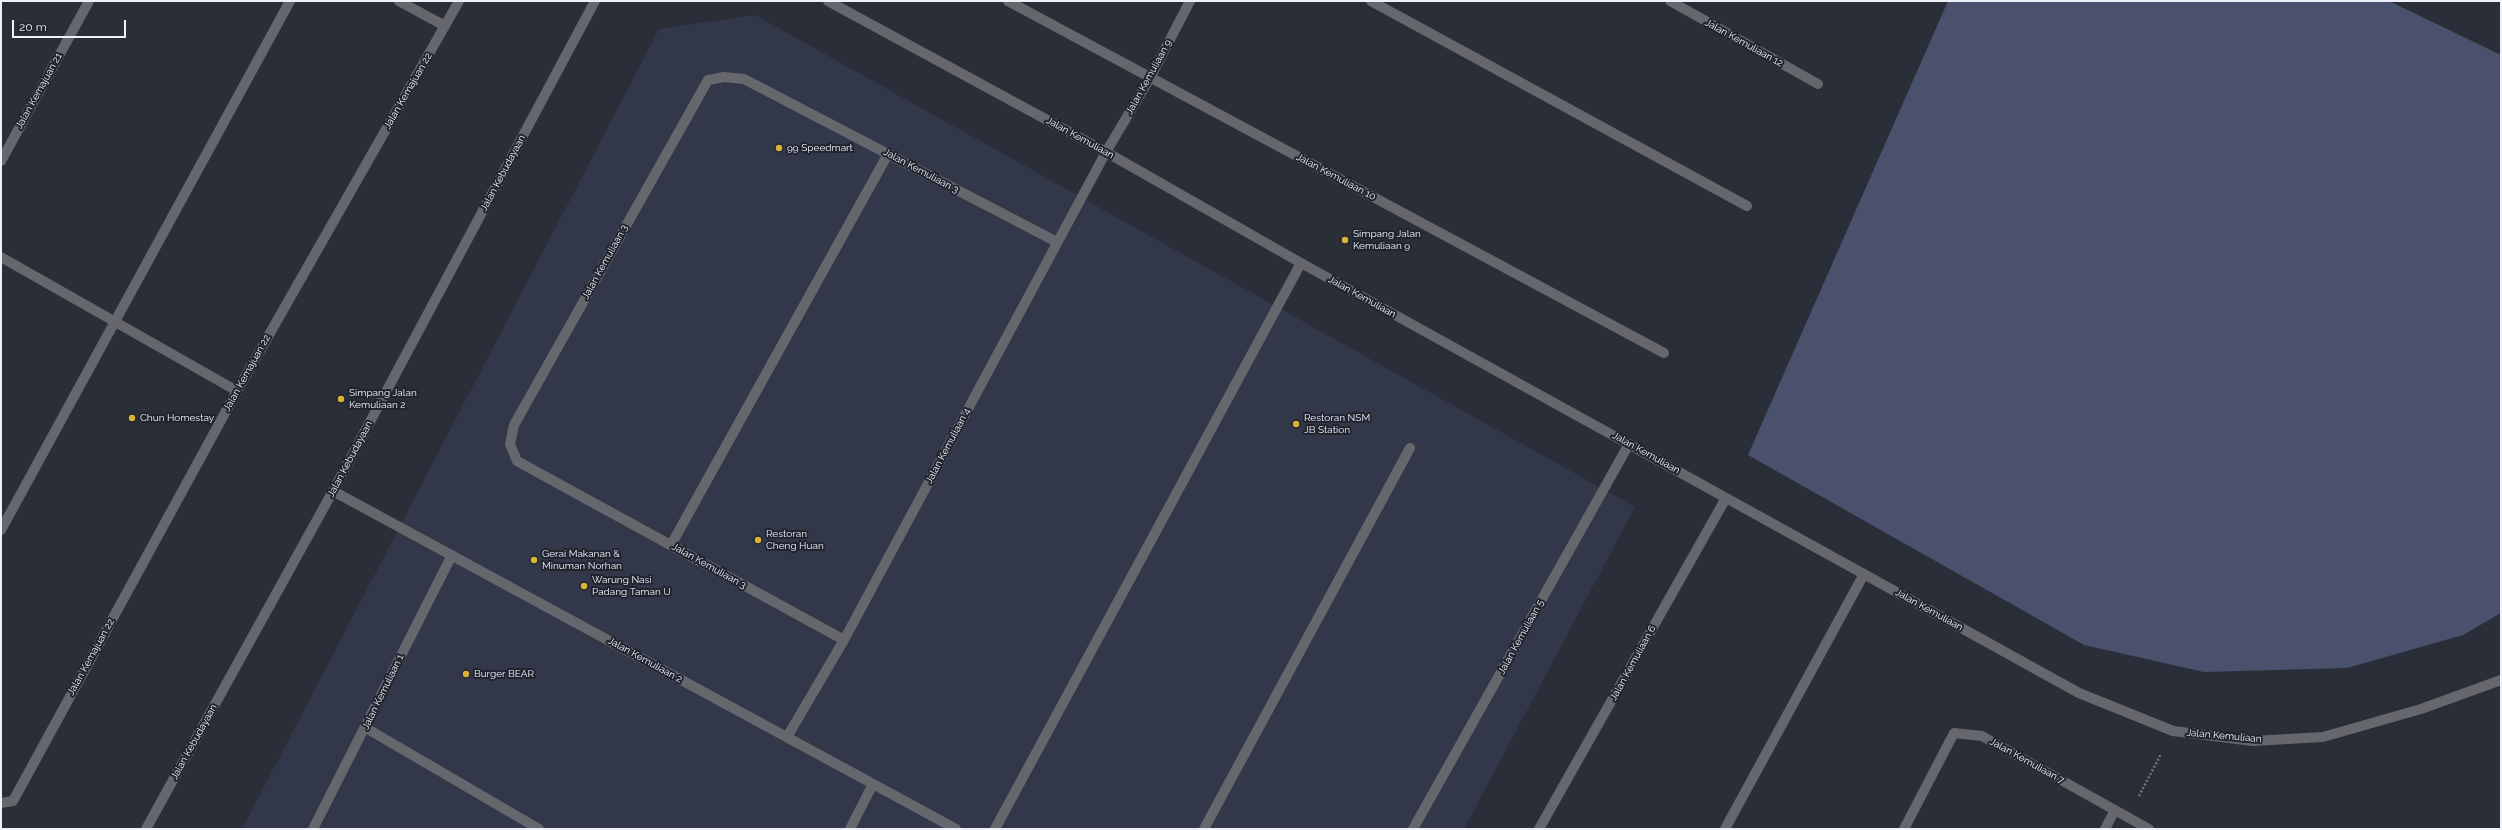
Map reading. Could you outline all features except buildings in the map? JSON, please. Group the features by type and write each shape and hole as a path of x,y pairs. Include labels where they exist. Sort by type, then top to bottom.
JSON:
{"street":[{"name":"Jalan Kemajuan 21","path":"1,161 89,1"},
{"path":"1,530 290,1"},
{"path":"399,1 445,26"},
{"name":"Jalan Kemajuan 22","path":"1,803 13,801 237,391 459,1"},
{"name":"Jalan Kebudayaan","path":"146,829 333,491 595,1"},
{"name":"Jalan Kemuliaan","path":"828,1 1106,152 1301,264 2079,693 2173,731 2253,741 2323,737 2421,709 2501,680"},
{"name":"Jalan Kemuliaan 10","path":"1008,1 1664,352"},
{"name":"Jalan Kemuliaan 9","path":"1106,152 1150,78 1190,1"},
{"path":"1371,1 1747,206"},
{"name":"Jalan Kemuliaan 12","path":"1670,1 1818,84"},
{"name":"Jalan Kemuliaan 3","path":"844,640 517,461 510,444 514,425 708,80 724,77 744,79 1057,242"},
{"name":"Jalan Kemuliaan 4","path":"787,737 844,640 1106,152"},
{"path":"671,546 888,154"},
{"path":"1,257 237,391"},
{"path":"995,829 1301,264"},
{"name":"Jalan Kemuliaan 5","path":"1413,829 1629,444"},
{"path":"1204,829 1410,448"},
{"name":"Jalan Kemuliaan 2","path":"333,491 956,829"},
{"name":"Jalan Kemuliaan 6","path":"1539,829 1726,498"},
{"name":"Jalan Kemuliaan 1","path":"313,829 366,728 452,555"},
{"path":"1725,829 1864,574"},
{"path":"366,728 539,829"},
{"name":"Jalan Kemuliaan 7","path":"1904,829 1954,733 1982,736 2149,829"},
{"path":"850,829 873,784"},
{"path":"2105,829 2115,810"}],"path":[{"path":"2139,797 2153,769"}],"shaded area":[{"path":"1948,1 2389,1 2501,55 2501,613 2463,635 2347,668 2204,672 2084,645 1748,455"},
{"path":"755,15 1635,507 1464,829 242,829 659,29"}],"place":[{"name":"99 Speedmart","path":"779,148"},
{"name":"Simpang Jalan Kemuliaan 9","path":"1345,240"},
{"name":"Simpang Jalan Kemuliaan 2","path":"341,399"},
{"name":"Chun Homestay","path":"132,418"},
{"name":"Restoran NSM JB Station","path":"1296,424"},
{"name":"Restoran Cheng Huan","path":"758,540"},
{"name":"Gerai Makanan & Minuman Norhan","path":"534,560"},
{"name":"Warung Nasi Padang Taman U","path":"584,586"},
{"name":"Burger BEAR","path":"466,674"}]}
